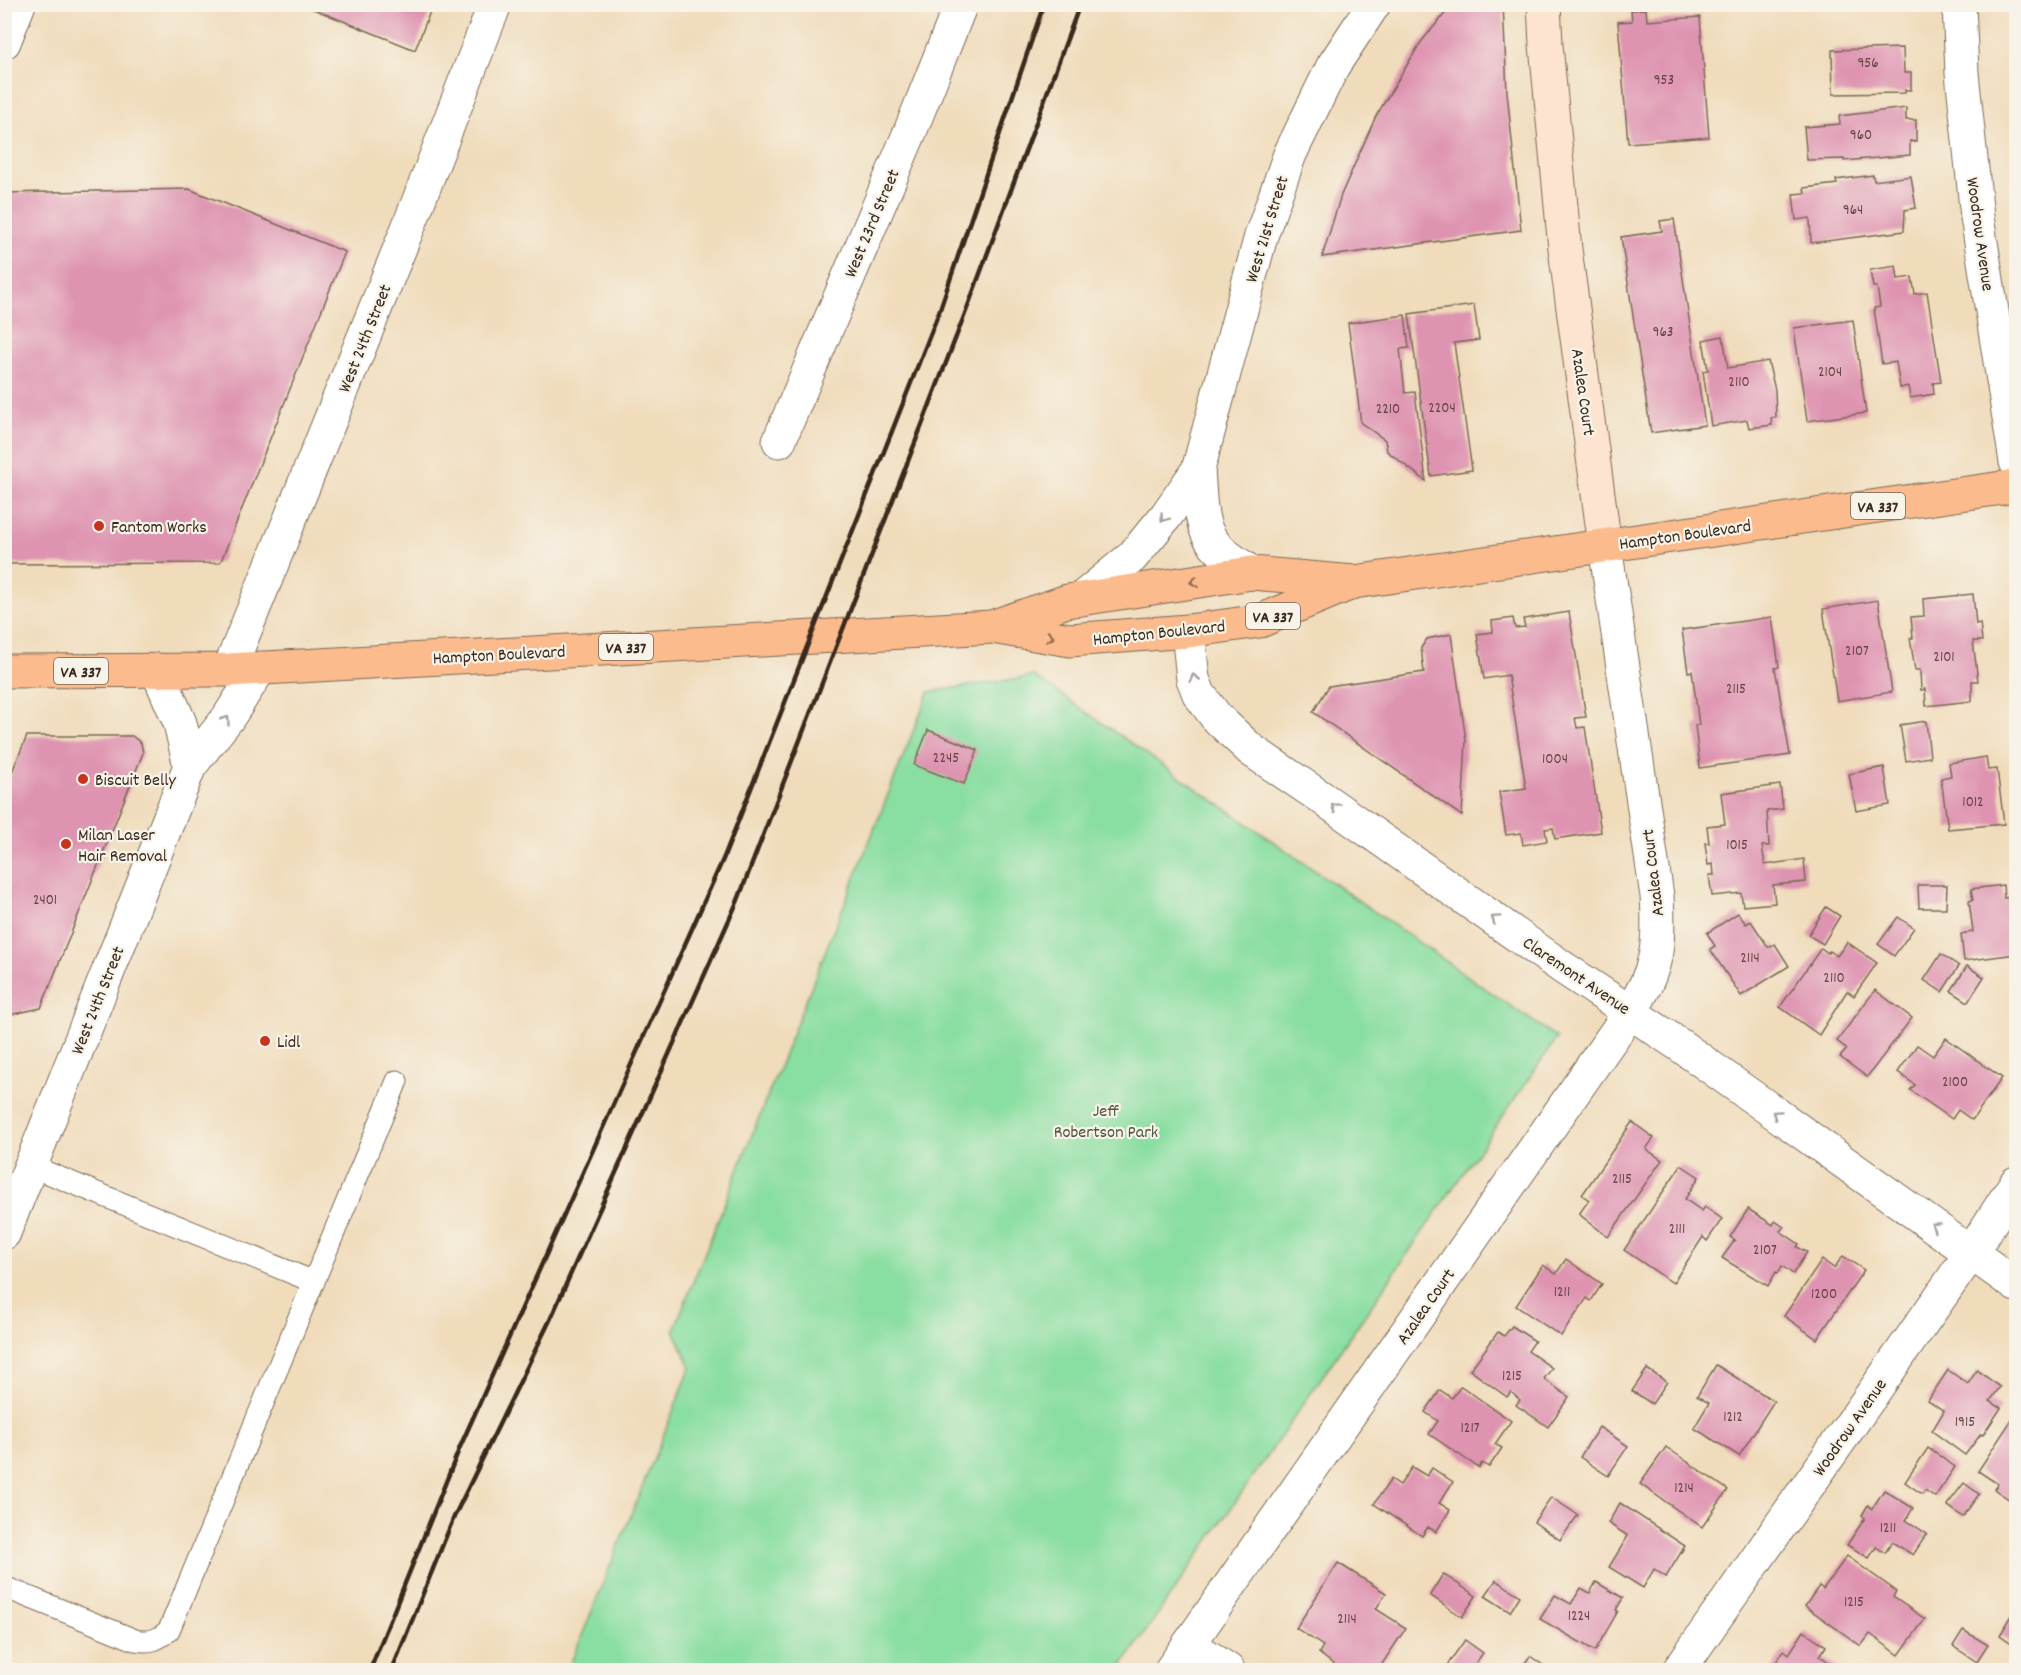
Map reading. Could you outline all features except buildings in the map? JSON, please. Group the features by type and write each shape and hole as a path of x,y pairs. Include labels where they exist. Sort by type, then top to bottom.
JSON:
{"main road":[{"name":"Hampton Boulevard","path":"992,627 1067,601 1252,573 1354,582 2016,486"},
{"name":"Hampton Boulevard","path":"4,671 244,669 992,627 1070,640 1260,621 1354,582"}],"street":[{"path":"4,42 19,4"},
{"name":"West 24th Street","path":"4,1233 190,766 228,718 244,669 412,218 495,4"},
{"name":"West 23rd Street","path":"779,441 910,132 961,4"},
{"name":"West 21st Street","path":"1081,599 1132,557 1167,516 1198,470 1262,236 1290,154 1333,66 1374,4"},
{"name":"Azalea Court","path":"1171,1671 1630,1012 1652,972 1658,931 1658,904 1605,546 1565,249 1544,4"},
{"name":"Woodrow Avenue","path":"1959,4 1962,73 1977,217 2016,462"},
{"name":"West 21st Street","path":"1198,470 1203,517 1209,536 1223,553 1252,573"},
{"name":"Claremont Avenue","path":"1188,630 1193,679 1199,694 1217,718 1251,750 1630,1012 2016,1285"},
{"path":"157,670 180,723 190,766"},
{"name":"Woodrow Avenue","path":"1679,1671 1971,1253 2016,1183"},
{"path":"1189,1644 1228,1671"}],"lane":[{"path":"4,1587 135,1640 148,1642 160,1639 169,1630 397,1081"},
{"path":"30,1166 314,1282"}],"green space":[{"name":"Jeff Robertson Park","path":"1034,676 1557,1038 1119,1670 568,1670 691,1367 674,1330 929,692"}],"railway":[{"path":"370,1670 460,1447 724,857 939,312 1044,4"},
{"path":"392,1670 454,1517 550,1320 738,900 968,306 1080,4"}],"place":[{"name":"Fantom Works","path":"99,526"},
{"name":"Biscuit Belly","path":"83,779"},
{"name":"Milan Laser Hair Removal","path":"66,844"},
{"name":"Lidl","path":"265,1041"}]}
